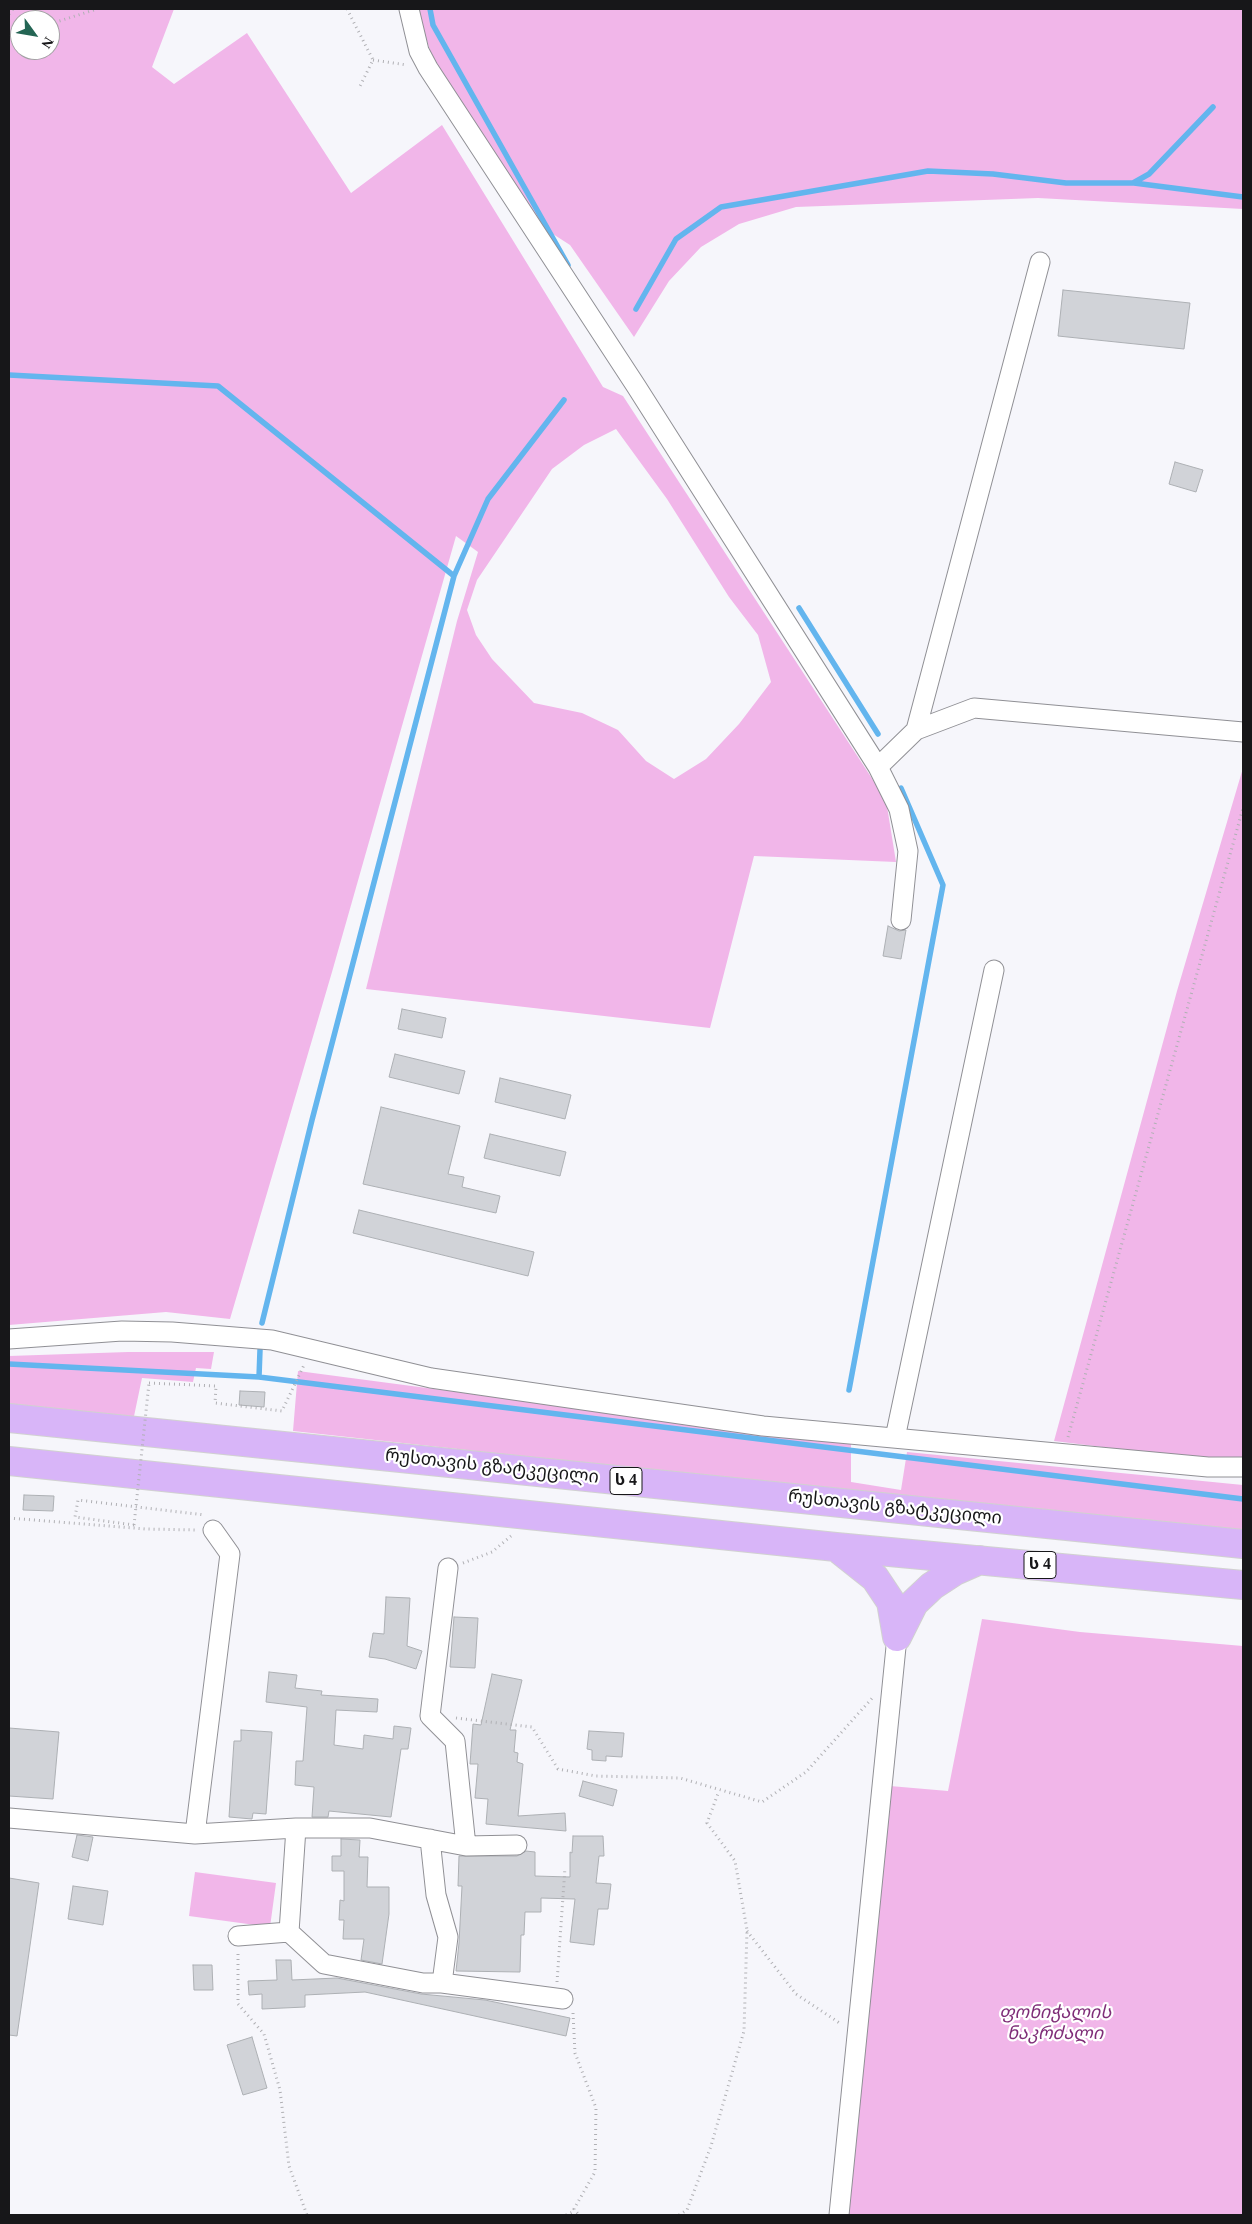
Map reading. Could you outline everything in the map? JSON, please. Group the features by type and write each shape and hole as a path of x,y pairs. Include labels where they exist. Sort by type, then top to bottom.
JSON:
{"highway":[{"name":"რუსთავის გზატკეცილი","path":"9,1418 1243,1544"},
{"name":"ს 4","path":"9,1461 836,1547 1243,1586"},
{"path":"836,1547 875,1578 891,1602 897,1637"},
{"path":"897,1637 914,1603 932,1586 956,1571 982,1560"}],"street":[{"path":"409,9 419,51 428,68 630,378 878,767 899,810 908,851 902,920"},
{"path":"916,730 1040,262"},
{"path":"878,767 916,730 974,708 1243,732"},
{"path":"895,1438 994,970"},
{"path":"9,1340 122,1331 172,1332 272,1340 431,1378 763,1426 1208,1468 1243,1467"},
{"path":"195,1834 230,1554 213,1530"},
{"path":"448,1568 430,1716 455,1742 466,1846"},
{"path":"839,2215 858,2036 891,1680 897,1637"},
{"path":"9,1818 195,1834 296,1828 370,1828 466,1846 517,1845"},
{"path":"289,1932 296,1828"},
{"path":"430,1839 436,1895 448,1937 442,1983"},
{"path":"238,1936 289,1932 324,1964 423,1983 442,1983 563,1999"}],"path":[{"path":"9,14 13,9"},
{"path":"60,21 96,9"},
{"path":"348,9 373,60"},
{"path":"373,60 428,68"},
{"path":"359,88 373,60"},
{"path":"1064,1454 1243,808"},
{"path":"9,1518 146,1529 213,1530 211,1516 78,1500 75,1517 134,1525 149,1383 216,1386 215,1402 282,1410 298,1376"},
{"path":"448,1568 492,1552 534,1515"},
{"path":"430,1716 485,1720 532,1727 558,1769 596,1776 680,1778 762,1802 806,1772 864,1704 891,1680"},
{"path":"679,2215 687,2210 711,2146 744,2031 747,1930 734,1862 707,1823 718,1790"},
{"path":"565,1868 556,1988 574,2015 575,2053 596,2108 596,2172 574,2209 579,2215"},
{"path":"747,1930 796,1994 858,2036"},
{"path":"238,1936 238,2004 264,2034 280,2090 289,2166 307,2215"},
{"path":"566,2215 576,2211"}],"green space":[{"path":"9,9 174,9 152,67 174,84 247,33 351,193 442,125 603,387 623,396 886,800 896,862 754,856 710,1028 366,989 457,621 478,552 456,536 332,972 230,1319 166,1312 9,1325","holes":["616,429 667,499 729,597 758,635 771,682 739,724 706,759 674,779 646,761 618,730 582,713 534,703 492,659 476,635 467,610 477,580 552,469 584,445"]},
{"path":"417,9 1243,9 1243,209 1038,198 796,207 739,224 701,247 669,281 634,337 570,245 539,225 433,60"},
{"path":"1243,768 1243,1458 1208,1460 1054,1441 1177,991"},
{"path":"128,1352 214,1352 211,1369 196,1368 193,1382 142,1378 133,1421 9,1408 9,1356"},
{"path":"298,1371 851,1444 851,1482 901,1490 907,1452 1243,1485 1243,1535 293,1431"},
{"name":"ფონიჭალის ნაკრძალი","path":"982,1619 1080,1632 1243,1646 1243,2215 845,2215 890,1786 948,1791"},
{"path":"195,1872 276,1883 270,1927 189,1916"}],"building":[{"path":"1063,290 1190,303 1184,349 1058,336"},
{"path":"1175,462 1203,470 1196,492 1169,484"},
{"path":"888,926 899,931 906,930 901,959 883,956"},
{"path":"402,1009 446,1018 442,1038 398,1029"},
{"path":"395,1054 465,1071 459,1094 389,1077"},
{"path":"500,1078 571,1095 565,1119 495,1102"},
{"path":"381,1107 460,1126 448,1174 464,1177 462,1187 500,1196 496,1213 363,1184"},
{"path":"490,1134 566,1152 560,1176 484,1158"},
{"path":"359,1210 534,1252 528,1276 353,1233"},
{"path":"240,1391 265,1392 264,1407 239,1405"},
{"path":"24,1495 54,1496 53,1511 23,1510"},
{"path":"386,1597 410,1598 407,1646 422,1651 416,1669 385,1659 369,1657 373,1633 384,1634"},
{"path":"454,1617 478,1618 475,1668 450,1667"},
{"path":"269,1672 297,1675 295,1688 322,1691 321,1695 378,1699 377,1712 336,1710 334,1745 363,1749 364,1735 393,1739 394,1726 411,1728 408,1749 401,1749 391,1817 329,1811 328,1817 312,1817 314,1787 295,1785 296,1761 303,1761 307,1707 266,1702"},
{"path":"492,1674 522,1680 510,1730 516,1730 514,1752 518,1753 517,1762 523,1764 518,1816 565,1813 566,1831 486,1824 488,1799 475,1798 478,1764 470,1764 473,1724 481,1725"},
{"path":"9,1728 59,1732 53,1799 9,1796"},
{"path":"241,1730 272,1732 266,1814 253,1813 252,1819 229,1817 234,1741 241,1741"},
{"path":"589,1731 624,1733 622,1757 606,1756 606,1761 592,1760 592,1750 587,1749"},
{"path":"583,1781 617,1790 613,1806 579,1796"},
{"path":"77,1835 93,1837 88,1861 72,1857"},
{"path":"573,1836 603,1836 604,1856 599,1856 596,1883 611,1884 608,1909 598,1909 594,1945 570,1942 575,1899 541,1898 541,1912 525,1912 524,1935 521,1935 520,1972 456,1971 462,1886 458,1886 459,1856 517,1856 526,1851 535,1852 535,1876 570,1877 570,1852 572,1853"},
{"path":"341,1839 360,1840 359,1857 368,1857 367,1887 389,1887 389,1914 382,1964 361,1960 364,1939 343,1939 344,1920 339,1920 340,1900 344,1901 344,1871 332,1871 332,1856 341,1856"},
{"path":"9,1878 39,1883 17,2036 9,2035"},
{"path":"73,1886 108,1891 103,1925 68,1919"},
{"path":"276,1960 291,1960 292,1980 337,1978 421,1994 485,2000 570,2018 566,2036 365,1992 305,1995 305,2007 262,2009 262,1994 249,1995 248,1981 277,1980"},
{"path":"193,1965 212,1965 213,1990 194,1990"},
{"path":"252,2037 267,2088 243,2095 227,2045"}],"waterway":[{"path":"430,9 433,25 568,265"},
{"path":"636,309 676,239 721,207 928,171 993,174 1066,183 1133,183 1149,174 1213,107"},
{"path":"1134,183 1243,197"},
{"path":"9,375 218,386 454,576"},
{"path":"262,1323 312,1120 454,576 488,499 564,400"},
{"path":"799,608 878,734"},
{"path":"849,1390 943,885 901,788"},
{"path":"259,1377 260,1350"},
{"path":"9,1364 259,1377 1243,1499"}]}
